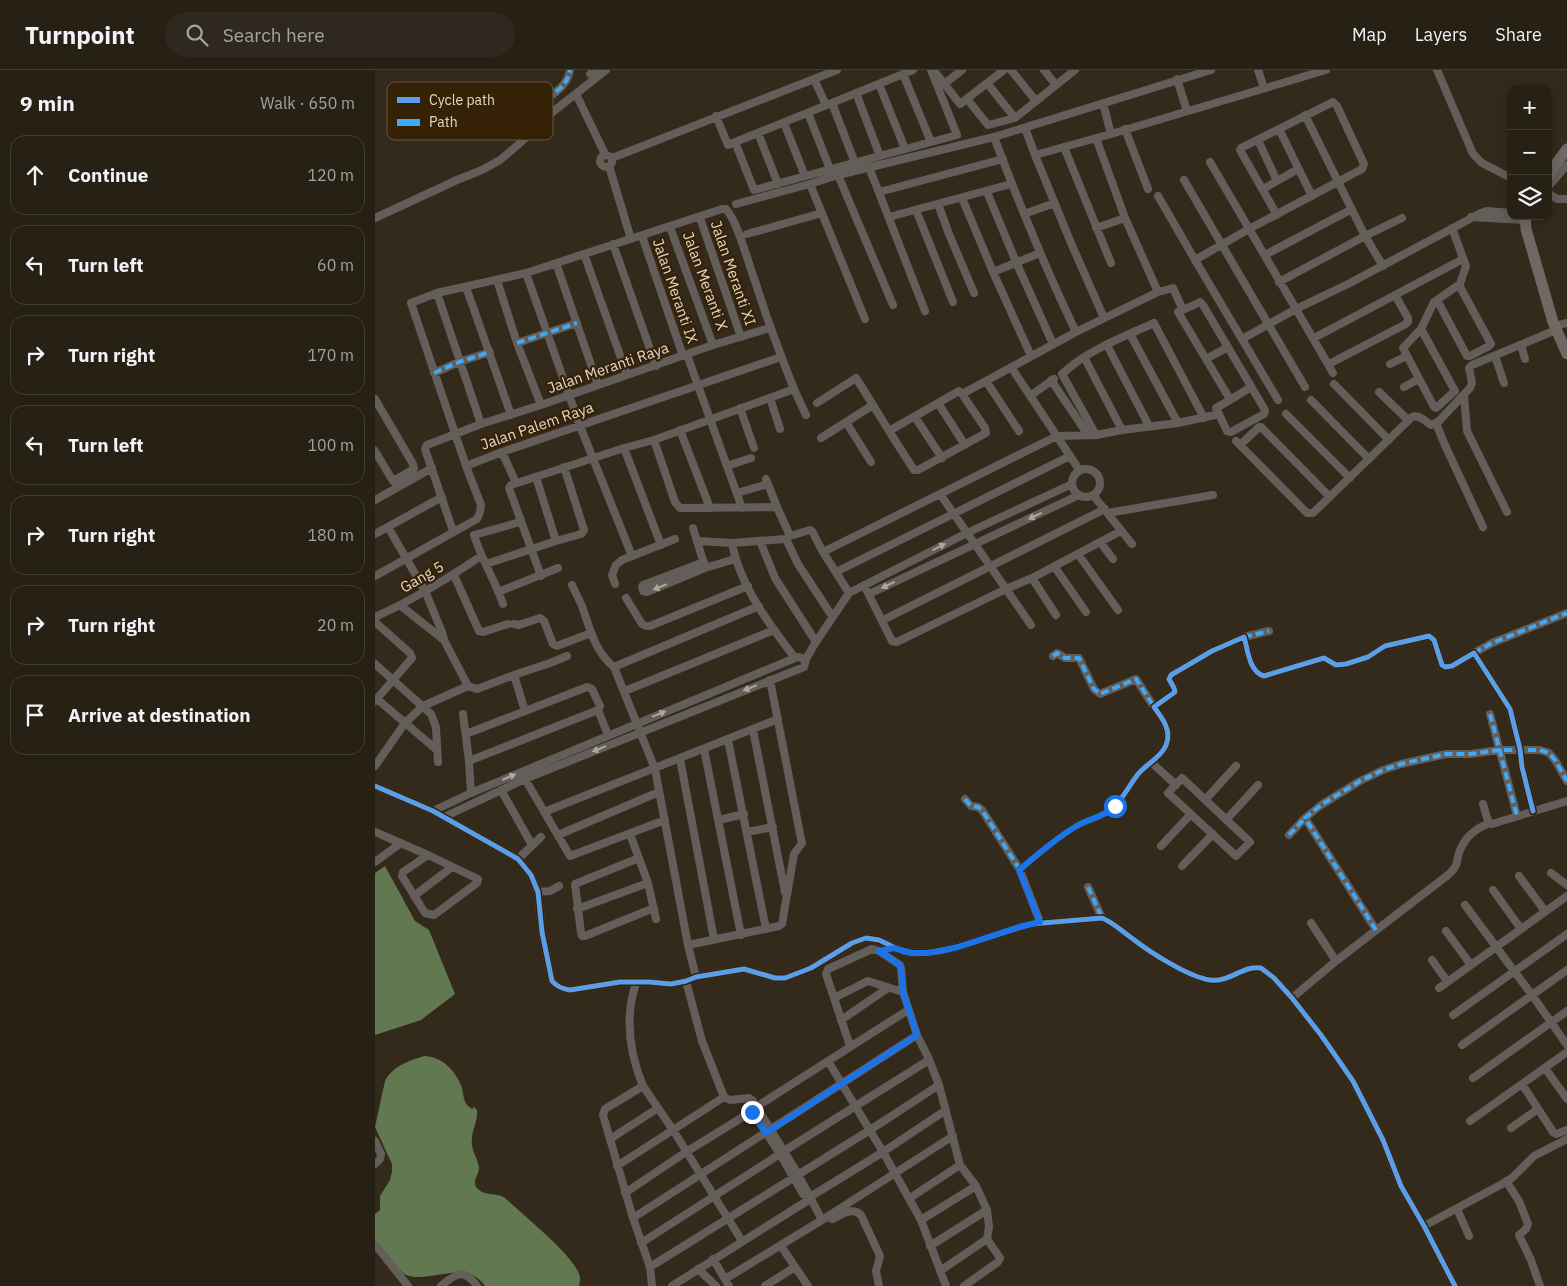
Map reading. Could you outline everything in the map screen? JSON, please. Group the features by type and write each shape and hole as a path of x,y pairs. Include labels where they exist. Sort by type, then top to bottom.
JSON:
{"street":[{"path":"553,94 568,79 570,70"},
{"path":"553,111 606,70"},
{"path":"609,160 684,131 716,116 837,70"},
{"path":"716,116 728,145 913,70"},
{"path":"932,70 961,104 1004,70"},
{"path":"735,142 754,190 957,135 932,70"},
{"path":"944,84 962,70"},
{"path":"1011,70 1036,101"},
{"path":"1045,70 1056,85"},
{"path":"967,99 988,125 1015,118 1075,70"},
{"path":"736,204 838,175 995,137 1211,70"},
{"path":"1258,70 1264,88"},
{"path":"1035,155 1326,70"},
{"path":"1437,70 1473,154 1482,163 1507,176"},
{"path":"903,74 931,142"},
{"path":"815,79 829,104 855,163"},
{"path":"1177,80 1187,111"},
{"path":"987,83 1015,118"},
{"path":"879,84 905,149"},
{"path":"856,93 880,156"},
{"path":"575,94 609,160 631,239"},
{"path":"1195,260 1249,229 1277,215 1361,170 1364,166 1337,106 1333,102 1240,150 1277,215"},
{"path":"1103,103 1111,134"},
{"path":"808,113 830,170"},
{"path":"1305,115 1365,236 1383,266"},
{"path":"783,123 805,176"},
{"path":"1025,128 1071,244 1104,318"},
{"path":"1125,129 1148,189"},
{"path":"1279,129 1312,196"},
{"path":"758,133 778,184"},
{"path":"995,137 1011,184 1076,332"},
{"path":"1096,138 1125,218 1158,292"},
{"path":"375,218 482,170 500,160 523,140"},
{"path":"1258,140 1277,181"},
{"path":"1064,148 1111,263"},
{"path":"1552,170 1567,149"},
{"path":"879,192 1003,159"},
{"path":"1210,162 1333,373"},
{"path":"1552,182 1567,165"},
{"path":"869,167 925,311"},
{"path":"1263,189 1298,169"},
{"path":"838,175 893,305"},
{"path":"1183,180 1305,387"},
{"path":"810,184 865,319"},
{"path":"889,217 1011,184"},
{"path":"987,192 1053,344"},
{"path":"1158,196 1278,400"},
{"path":"1552,196 1557,199 1567,199"},
{"path":"962,198 1031,356"},
{"path":"1024,214 1055,203"},
{"path":"938,204 974,293"},
{"path":"466,466 410,304 412,302 437,294 526,273 726,209 739,236 770,328 806,415"},
{"path":"1265,255 1352,209"},
{"path":"916,210 953,302"},
{"path":"1242,339 1296,309 1383,266 1471,217 1487,211 1507,214"},
{"path":"747,234 822,213"},
{"path":"1471,217 1507,218"},
{"name":"Jalan Meranti XI","path":"700,218 741,337"},
{"path":"1096,228 1125,218"},
{"path":"1279,282 1402,218"},
{"path":"1526,220 1555,328 1567,354"},
{"name":"Jalan Meranti X","path":"670,226 713,345"},
{"path":"1421,329 1455,388 1455,393 1438,408 1435,408 1403,346 1421,329 1434,302 1459,286 1466,270 1452,228"},
{"name":"Jalan Meranti IX","path":"642,236 742,508"},
{"path":"613,244 656,366"},
{"path":"993,272 1040,253"},
{"path":"584,254 627,375"},
{"path":"1314,338 1463,259"},
{"path":"556,262 598,385"},
{"path":"526,273 580,426 632,556"},
{"path":"497,280 517,343 541,405"},
{"path":"1437,300 1467,356 1489,346 1491,344 1459,286"},
{"path":"466,287 511,415"},
{"path":"962,394 1076,332 1158,292 1173,288 1183,310"},
{"path":"437,294 481,424"},
{"path":"1329,364 1404,326 1408,322 1408,318 1395,295"},
{"path":"1230,400 1178,312 1198,302 1201,303 1265,410 1264,414 1229,432 1227,431 1216,408 1230,400 1251,388"},
{"path":"517,343 577,323"},
{"path":"1030,396 1084,357 1154,323 1204,418"},
{"path":"1330,497 1261,427 1259,426 1238,443 1307,513 1313,513 1330,497 1350,478 1369,458 1389,440 1408,420 1415,416 1420,417 1431,425 1436,423 1471,388 1469,368 1567,323"},
{"name":"Jalan Meranti Raya","path":"432,468 425,449 429,443 481,424 570,396 713,345 770,328"},
{"path":"1130,334 1178,422"},
{"path":"1107,345 1149,426"},
{"path":"1521,345 1525,359"},
{"path":"1206,359 1228,347"},
{"path":"434,373 459,362 490,352"},
{"path":"1390,364 1407,356"},
{"path":"1495,356 1504,383"},
{"name":"Jalan Palem Raya","path":"468,524 477,518 481,509 466,466 781,357"},
{"path":"1084,357 1122,430"},
{"path":"1011,367 1080,471"},
{"path":"1062,374 1092,435"},
{"path":"817,403 856,378 889,431 914,470 918,470 942,458 985,434 986,431 959,391 889,431"},
{"path":"1404,387 1419,379"},
{"path":"1051,380 1092,435"},
{"path":"985,381 1019,431"},
{"path":"1334,384 1389,440"},
{"path":"541,576 509,488 511,485 653,440 794,389"},
{"path":"1379,392 1408,420"},
{"path":"1464,395 1467,432 1507,512"},
{"path":"770,398 780,428"},
{"path":"375,399 413,464 414,469 393,481 375,451"},
{"path":"1311,400 1369,458"},
{"path":"938,403 965,445"},
{"path":"821,438 873,405"},
{"path":"741,408 754,448"},
{"path":"823,552 1057,436 1092,435 1219,414"},
{"path":"1286,414 1350,478"},
{"path":"915,417 942,458"},
{"path":"846,422 871,462"},
{"path":"1436,423 1483,527"},
{"path":"680,430 710,508"},
{"path":"653,440 677,506 684,508 777,507"},
{"path":"624,448 661,545"},
{"path":"502,452 516,483"},
{"path":"836,572 1070,456"},
{"path":"727,466 751,458"},
{"path":"486,564 581,534 584,530 564,467"},
{"path":"375,500 432,468 453,531"},
{"path":"1083,469 1096,473 1100,486 1097,492 1085,497 1079,495 1074,490 1072,484 1073,477 1083,469"},
{"path":"536,477 556,541"},
{"path":"737,494 767,482 798,564 833,616"},
{"path":"444,817 525,779 804,667 806,659 816,642 849,594 1072,484"},
{"path":"940,494 1031,625"},
{"path":"1093,494 1132,544"},
{"path":"869,594 1079,495"},
{"path":"883,620 1106,511 1213,496"},
{"path":"375,534 442,497"},
{"path":"474,535 521,522"},
{"path":"375,576 468,524 503,604"},
{"path":"388,527 425,592 444,640 468,686"},
{"path":"693,528 704,565"},
{"path":"698,542 731,543 760,541 788,537 810,530 849,594"},
{"path":"864,585 892,641 897,642 1032,578 1121,531"},
{"path":"615,584 611,575 622,560 675,539"},
{"path":"760,541 775,578 816,642"},
{"path":"1100,542 1113,558"},
{"path":"731,543 735,560 747,586 795,658"},
{"path":"1078,554 1117,610"},
{"name":"Gang 5","path":"375,617 401,606 454,575 481,556"},
{"path":"704,565 647,592 643,591 643,585 704,565 735,560"},
{"path":"1054,566 1086,612"},
{"path":"498,592 558,568"},
{"path":"454,575 479,632 511,624 519,625 540,618 544,622 553,644 557,646 591,633"},
{"path":"1032,578 1056,615"},
{"path":"572,585 591,633 602,654 615,668 655,769 688,945 696,977"},
{"path":"626,598 642,624 650,626 747,586"},
{"path":"401,606 444,640"},
{"path":"615,668 759,606"},
{"path":"1244,637 1251,664 1256,673 1263,676 1326,658 1336,665 1346,664 1371,655 1385,646 1429,636 1434,640 1442,665 1445,667 1453,666 1493,643 1567,613"},
{"path":"375,622 412,656 411,660 376,700 437,750"},
{"path":"625,691 775,630"},
{"path":"1154,707 1175,692 1169,679 1171,675 1212,651 1244,637 1269,631"},
{"path":"1019,870 1061,836 1084,822 1109,812 1141,770 1166,746 1168,737 1167,726 1137,679 1100,694 1094,689 1079,658 1065,658 1057,653 1053,656"},
{"path":"1474,653 1510,709 1533,811"},
{"path":"375,766 405,723 423,706 468,686 477,689 567,656"},
{"path":"433,811 608,735 795,658 806,659"},
{"path":"375,664 431,714 435,723 438,762"},
{"path":"514,675 525,711"},
{"path":"688,945 741,935 782,924 794,854 801,844 801,839 770,680"},
{"path":"466,734 589,687 592,689 599,704 600,708 598,710 608,735"},
{"path":"469,761 598,710"},
{"path":"463,714 471,793"},
{"path":"1490,714 1517,816"},
{"path":"544,812 778,719"},
{"path":"753,730 786,896"},
{"path":"728,740 765,929"},
{"path":"704,749 741,935"},
{"path":"1289,835 1321,805 1353,785 1383,770 1401,764 1446,754 1470,754 1520,749 1540,750 1549,753 1567,781"},
{"path":"680,759 714,939"},
{"path":"1151,762 1176,784"},
{"path":"1205,800 1236,766"},
{"path":"1181,778 1250,842 1236,856 1168,793 1176,784 1181,778"},
{"path":"525,779 569,854 572,856 665,820"},
{"path":"1226,820 1258,785"},
{"path":"375,786 433,811 518,859 531,875 538,892 542,932 554,983 561,988 570,990 607,984 649,982 671,984 696,977 745,969 775,978 785,978 811,968 862,939 875,939 894,948 911,953 927,953 958,947 1040,922 1102,918 1109,921 1142,946 1190,974 1203,979 1216,981 1230,978 1252,968 1261,968 1274,978 1292,998 1353,1081 1383,1140 1401,1186 1455,1286"},
{"path":"487,787 490,795"},
{"path":"501,790 531,846"},
{"path":"558,835 659,792"},
{"path":"965,799 971,806 982,810 1019,870 1040,922"},
{"path":"1292,998 1455,869 1460,850 1470,834 1490,823 1567,801"},
{"path":"1483,804 1490,823"},
{"path":"719,820 743,814"},
{"path":"1161,846 1191,814"},
{"path":"1305,818 1377,930"},
{"path":"747,832 773,826"},
{"path":"375,832 428,855 478,879 479,881 434,915 425,913 402,875 428,855"},
{"path":"630,834 648,883 656,919"},
{"path":"1182,866 1213,834"},
{"path":"518,859 541,837"},
{"path":"376,861 401,843"},
{"path":"639,858 575,884 581,933 585,936 654,908"},
{"path":"414,896 452,867"},
{"path":"1551,873 1567,885"},
{"path":"1519,876 1545,911"},
{"path":"577,909 648,883"},
{"path":"538,892 550,891 559,886"},
{"path":"1088,887 1102,918"},
{"path":"1493,890 1521,929"},
{"path":"1439,988 1567,896"},
{"path":"1465,905 1497,946 1567,1045"},
{"path":"1311,923 1337,961"},
{"path":"1446,930 1471,965"},
{"path":"1453,1015 1567,934"},
{"path":"850,1046 827,974 828,969 868,950 879,951 894,948"},
{"path":"879,951 900,965 903,992 917,1035 939,1085 960,1165 976,1186 987,1210 989,1227 987,1239 1000,1260 964,1286"},
{"path":"1431,960 1447,981"},
{"path":"1462,1045 1567,970"},
{"path":"686,981 702,1041 724,1097 730,1100 749,1098 757,1107 808,1199 822,1220"},
{"path":"834,998 868,981 903,992"},
{"path":"635,983 630,1006 629,1023 637,1072 643,1086 673,1130 742,1241"},
{"path":"841,1020 888,988"},
{"path":"757,1107 909,1010"},
{"path":"1473,1078 1567,1011"},
{"path":"633,1218 917,1035"},
{"path":"1470,1121 1567,1052"},
{"path":"641,1243 929,1060"},
{"path":"828,1061 910,1198 921,1220 946,1286"},
{"path":"1545,1068 1567,1099"},
{"path":"1522,1084 1553,1132 1556,1134 1567,1130"},
{"path":"650,1267 939,1085"},
{"path":"643,1086 605,1109 603,1115 625,1193 650,1267 652,1286"},
{"path":"617,1166 724,1097"},
{"path":"610,1139 658,1108"},
{"path":"1511,1128 1538,1109"},
{"path":"676,1285 713,1259 946,1110"},
{"path":"625,1193 686,1152 751,1112 769,1131"},
{"path":"713,1259 727,1283 781,1246 953,1136"},
{"path":"1424,1226 1506,1181 1534,1156 1567,1139"},
{"path":"375,1141 381,1154 375,1164"},
{"path":"910,1198 960,1165"},
{"path":"1506,1181 1519,1201 1528,1224 1527,1229 1519,1234 1540,1286"},
{"path":"921,1220 976,1186"},
{"path":"1457,1209 1469,1236"},
{"path":"822,1220 832,1219 853,1210 861,1214 880,1256 876,1271 879,1286"},
{"path":"930,1246 987,1210"},
{"path":"940,1271 987,1239"},
{"path":"375,1246 408,1286"},
{"path":"781,1246 808,1286"},
{"path":"765,1286 795,1267"},
{"path":"698,1269 716,1286"},
{"path":"442,1286 455,1276 462,1274 468,1275 477,1286"}],"shaded area":[{"path":"385,866 415,921 429,930 455,994 421,1020 375,1035 375,873"},
{"path":"424,1056 437,1059 448,1066 462,1088 467,1105 477,1110 472,1141 479,1167 475,1180 477,1188 483,1193 505,1198 546,1235 575,1266 580,1277 579,1286 485,1286 477,1278 457,1273 414,1277 404,1274 375,1245 375,1214 380,1210 380,1196 390,1180 392,1172 392,1164 375,1127 385,1081 392,1071 407,1062"}],"marked path":[{"path":"553,93 566,80 570,70"},
{"path":"517,343 577,323"},
{"path":"434,373 459,362 490,352"},
{"path":"1474,653 1492,643 1567,613"},
{"path":"1244,637 1269,631"},
{"path":"1053,656 1057,653 1065,658 1079,658 1094,689 1100,694 1136,679 1154,707"},
{"path":"1490,714 1517,816"},
{"path":"1376,930 1305,818 1321,805 1360,781 1383,770 1446,754 1470,754 1500,750 1540,750 1549,753 1567,781"},
{"path":"965,799 971,806 982,810 1021,869"},
{"path":"1289,835 1305,818"},
{"path":"1088,887 1102,918"}],"cycle path":[{"path":"1020,870 1067,832 1113,809 1139,773 1163,751 1167,742 1168,732 1165,723 1154,707 1175,692 1169,679 1171,675 1212,651 1244,637 1252,665 1259,674 1264,676 1324,658 1336,665 1346,664 1368,657 1385,646 1429,636 1434,640 1442,665 1445,667 1452,666 1474,653 1510,709 1533,811"},
{"path":"375,786 433,811 518,859 531,875 538,892 542,932 552,981 567,990 620,982 671,984 696,977 744,969 775,978 785,978 811,968 852,943 866,938 879,940 904,952 927,953 958,947 1031,924 1102,918 1160,957 1201,978 1217,980 1230,977 1248,969 1261,968 1274,978 1292,998 1353,1081 1383,1140 1401,1186 1455,1286"}],"route":[{"path":"752,1112 766,1133 917,1035 903,992 900,965 879,951 894,948 904,952 919,954 941,951 1040,922 1019,870 1061,836 1084,822 1109,812 1115,806"}]}
